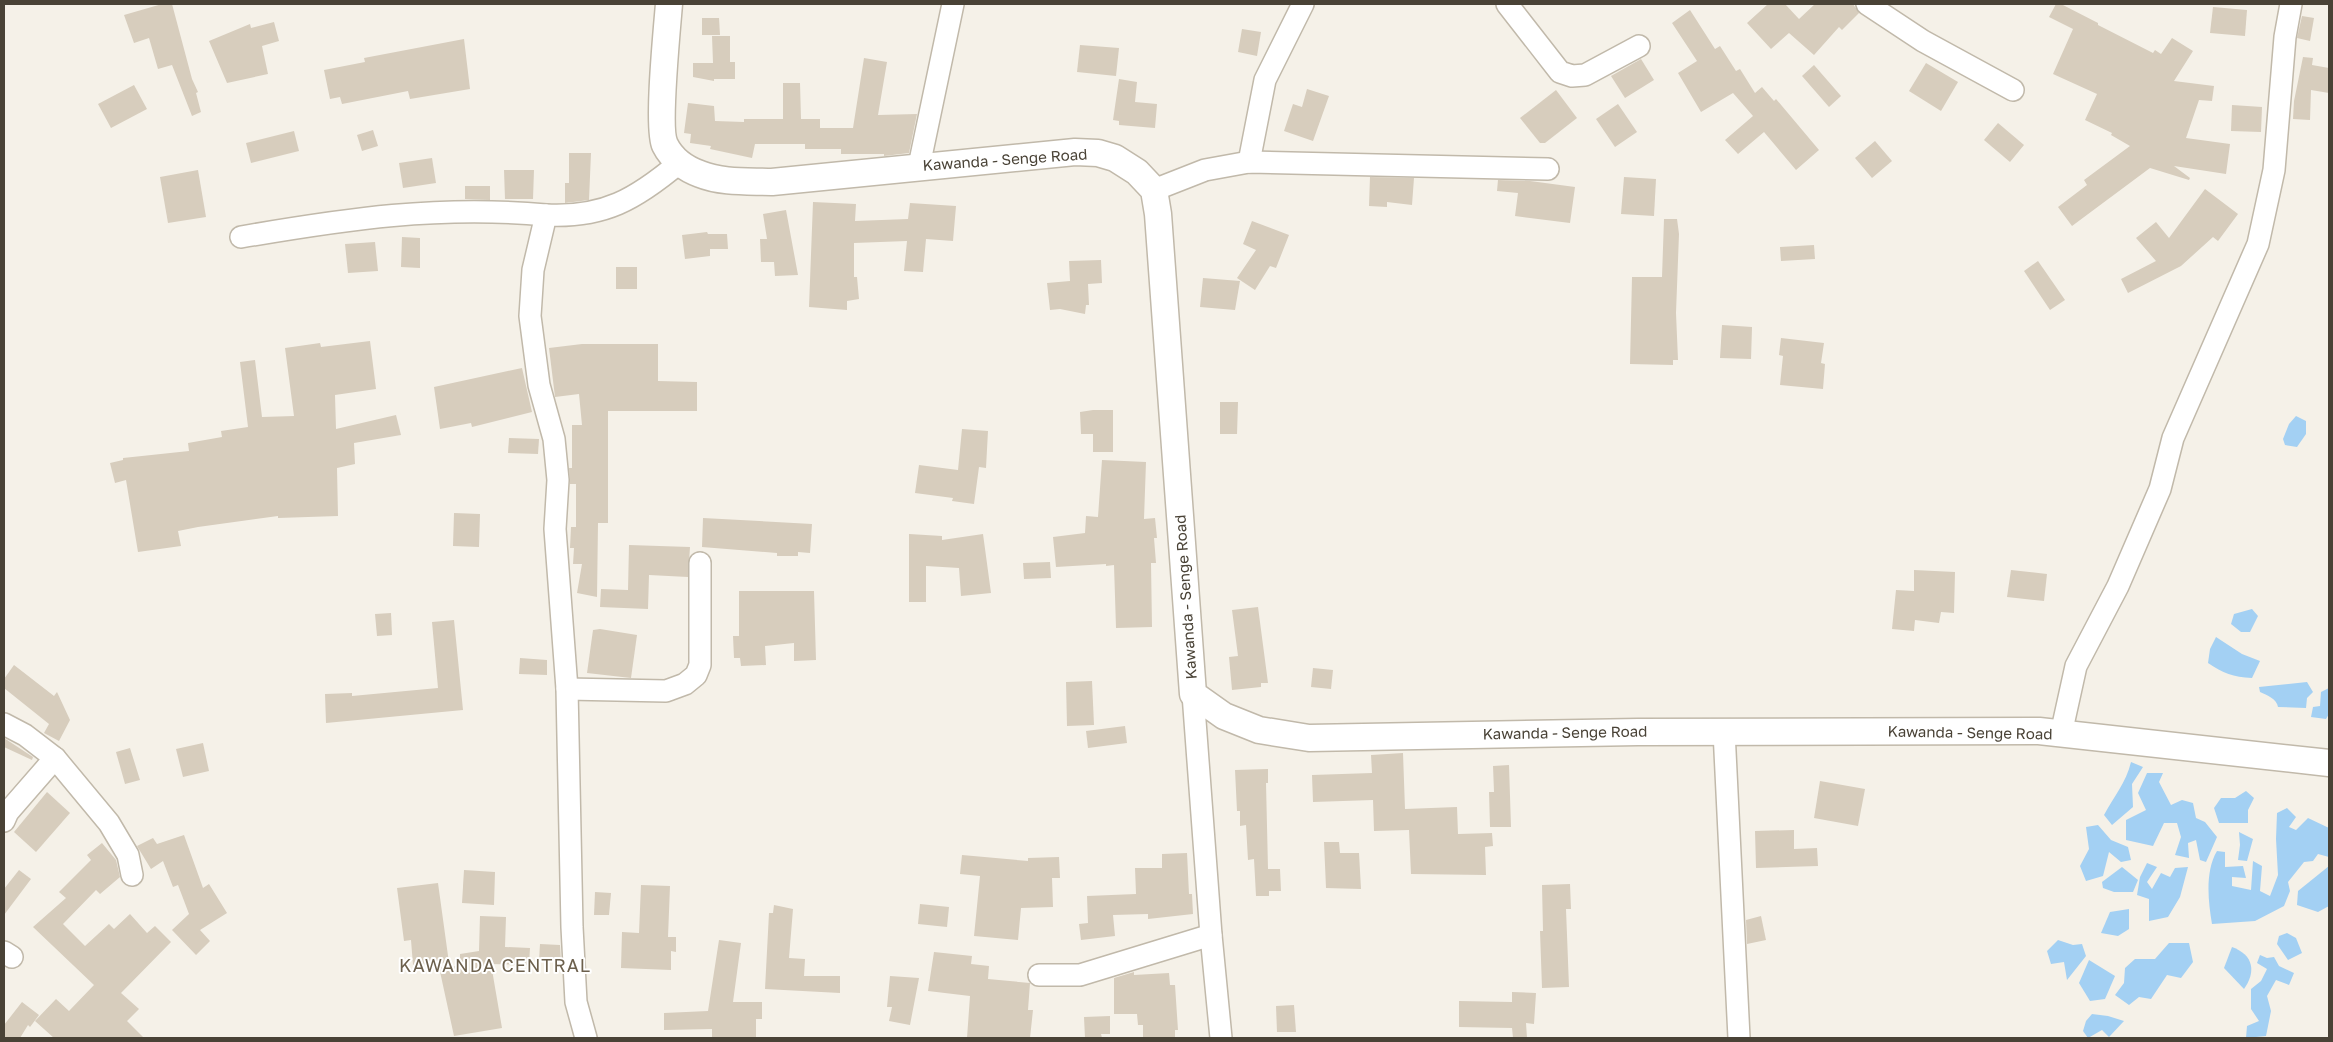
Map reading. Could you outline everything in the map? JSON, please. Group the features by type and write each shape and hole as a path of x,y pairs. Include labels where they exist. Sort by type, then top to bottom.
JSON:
{"street":[{"name":"Kawanda - Senge Road","path":"669,4 661,124 664,144 679,163 700,174 724,180 772,182 1075,152 1098,153 1115,158 1137,172 1154,190 1158,214 1193,694 1224,716 1259,730 1309,738 1446,734 2039,731 2329,763"},
{"path":"919,166 953,4"},
{"path":"1249,162 1265,80 1303,4"},
{"path":"1507,4 1560,72 1572,76 1585,75 1639,46"},
{"path":"1867,4 1923,41 2013,90"},
{"path":"2061,734 2076,666 2118,586 2160,489 2173,438 2258,244 2274,170 2285,37 2291,4"},
{"path":"1154,190 1205,170 1249,162 1548,169"},
{"path":"241,237 352,218 449,210 566,216 603,209 627,201 649,188 679,163"},
{"path":"546,215 533,270 530,316 539,385 554,439 558,480 556,529 567,689 572,937 576,1002 586,1038"},
{"path":"567,689 666,691 685,684 696,674 700,665 700,563"},
{"path":"1193,694 1211,935 1221,1038"},
{"path":"4,724 25,735 56,758 109,823 128,855 132,875"},
{"path":"1724,732 1739,1038"},
{"path":"4,820 8,812 56,758"},
{"path":"1039,975 1080,975 1211,935"}],"water":[{"path":"2296,416 2306,421 2306,434 2297,447 2285,445 2283,439 2289,424"},
{"path":"2252,609 2258,616 2250,632 2241,632 2231,624 2234,614"},
{"path":"2216,637 2242,654 2260,661 2252,678 2228,674 2208,663 2210,649"},
{"path":"2307,682 2313,692 2307,698 2306,708 2278,707 2274,700 2260,692 2259,687"},
{"path":"2329,688 2329,714 2326,719 2311,717 2313,707 2320,706 2321,692"},
{"path":"2131,762 2143,767 2132,784 2133,807 2112,825 2104,815 2123,783"},
{"path":"2147,773 2163,773 2159,782 2171,805 2182,800 2193,803 2196,818 2205,822 2217,837 2206,862 2200,860 2196,840 2188,843 2189,858 2175,855 2181,837 2177,823 2164,823 2153,846 2126,840 2126,820 2146,810 2138,793"},
{"path":"2246,791 2254,798 2248,810 2248,823 2219,823 2214,808 2221,798 2235,798"},
{"path":"2287,808 2296,817 2289,827 2296,830 2308,818 2329,828 2329,857 2318,854 2313,861 2304,862 2288,882 2290,891 2284,906 2255,921 2212,924 2208,886 2213,859 2217,851 2225,852 2225,867 2243,866 2246,878 2232,877 2232,886 2251,890 2253,861 2262,866 2260,891 2270,896 2278,875 2277,813"},
{"path":"2098,825 2111,840 2128,847 2131,860 2121,862 2109,852 2103,876 2086,881 2080,866 2089,849 2086,827"},
{"path":"2239,832 2253,839 2247,861 2238,860"},
{"path":"2147,863 2157,867 2147,882 2152,889 2161,873 2170,877 2175,868 2188,867 2180,897 2168,917 2149,921 2149,899 2137,895 2140,877"},
{"path":"2329,866 2329,906 2318,912 2297,905 2298,891"},
{"path":"2122,867 2138,880 2133,892 2114,892 2103,888 2102,882"},
{"path":"2129,909 2129,929 2118,936 2101,933 2110,912"},
{"path":"2287,933 2296,938 2302,953 2288,960 2277,944 2279,936"},
{"path":"2058,940 2073,945 2082,944 2086,956 2067,980 2064,962 2051,964 2047,951"},
{"path":"2169,943 2189,943 2193,962 2181,978 2167,975 2151,999 2139,997 2129,1005 2115,995 2124,983 2125,968 2135,959 2155,959"},
{"path":"2232,947 2245,955 2251,965 2248,983 2244,989 2224,968"},
{"path":"2260,955 2267,958 2274,957 2279,966 2294,973 2289,985 2276,980 2267,996 2271,1011 2266,1036 2246,1038 2247,1026 2259,1021 2251,1009 2251,989 2261,981 2267,969 2257,963"},
{"path":"2089,960 2115,976 2105,999 2090,1001 2079,983"},
{"path":"2092,1014 2124,1021 2109,1037 2102,1030 2088,1038 2083,1031 2086,1021"}],"building":[{"path":"162,4 172,4 192,79 198,92 196,93 201,112 192,116 172,65 158,69 149,38 134,43 124,15"},
{"path":"1768,4 1785,4 1799,19 1815,4 1853,4 1859,13 1842,30 1839,27 1814,55 1789,33 1771,49 1747,23"},
{"path":"2056,4 2061,4 2153,53 2155,50 2161,54 2172,38 2193,51 2174,81 2214,86 2212,101 2199,100 2186,138 2230,144 2226,174 2174,166 2190,178 2189,180 2150,168 2072,226 2058,207 2087,185 2084,180 2130,146 2111,135 2112,133 2085,120 2097,94 2053,74 2073,29 2049,17"},
{"path":"2213,7 2247,10 2245,36 2210,33"},
{"path":"1690,10 1715,49 1720,46 1736,71 1740,69 1755,93 1762,87 1774,101 1776,99 1819,150 1796,170 1764,132 1738,154 1725,140 1753,116 1733,93 1701,112 1678,73 1697,61 1672,23"},
{"path":"2302,16 2314,18 2310,41 2297,38"},
{"path":"702,18 719,18 720,35 702,35"},
{"path":"274,22 279,41 262,46 268,74 227,83 209,41 250,24 251,28"},
{"path":"1242,29 1261,32 1257,56 1238,52"},
{"path":"712,36 730,36 730,62 735,62 735,79 714,79 714,81 693,77 693,63 713,63"},
{"path":"464,39 470,89 410,99 408,91 342,104 340,97 330,99 324,70 365,62 364,58"},
{"path":"1080,45 1119,48 1116,76 1077,72"},
{"path":"2303,57 2313,58 2312,65 2329,68 2329,93 2311,90 2310,120 2293,119 2294,101"},
{"path":"864,58 887,62 878,115 917,114 909,153 884,156 884,154 841,154 841,149 805,149 805,144 755,144 752,158 710,149 711,146 690,143 691,134 684,133 688,103 714,106 715,121 744,122 744,119 783,119 783,83 800,83 801,119 820,119 820,128 853,128"},
{"path":"1641,59 1654,80 1625,98 1611,76"},
{"path":"1926,63 1958,82 1941,111 1909,91"},
{"path":"1814,65 1841,96 1829,107 1802,76"},
{"path":"1119,79 1137,82 1135,102 1157,104 1155,128 1119,125 1119,121 1113,120"},
{"path":"134,85 147,109 111,128 98,104"},
{"path":"1307,89 1329,96 1313,141 1284,131 1293,104 1302,107"},
{"path":"1556,90 1577,118 1545,143 1540,143 1520,118"},
{"path":"1618,104 1637,132 1615,147 1596,119"},
{"path":"2232,105 2262,107 2261,132 2231,131"},
{"path":"1998,123 2024,145 2010,162 1984,140"},
{"path":"373,130 378,146 362,151 357,135"},
{"path":"294,131 299,151 251,163 246,143"},
{"path":"1875,141 1892,161 1872,178 1855,158"},
{"path":"569,153 591,153 589,200 565,203 565,183 569,183"},
{"path":"432,158 436,183 403,188 399,163"},
{"path":"198,170 206,217 168,223 160,177"},
{"path":"504,170 534,170 533,199 505,199"},
{"path":"1370,177 1414,178 1412,205 1387,202 1387,207 1369,206"},
{"path":"1624,177 1656,179 1654,216 1621,214"},
{"path":"1498,180 1530,181 1575,187 1570,223 1515,216 1518,193 1497,191"},
{"path":"465,186 490,186 490,200 465,199"},
{"path":"2205,189 2238,214 2218,241 2213,237 2181,266 2128,293 2121,279 2156,261 2136,238 2156,222 2169,238"},
{"path":"813,202 856,204 855,221 908,219 910,203 956,206 953,241 926,239 923,272 904,271 907,241 854,243 854,277 857,277 859,299 847,301 847,310 809,307"},
{"path":"786,210 798,275 775,276 774,262 761,262 760,239 767,239 763,214"},
{"path":"1664,219 1677,219 1679,234 1676,313 1678,360 1673,360 1673,365 1630,364 1632,277 1662,277"},
{"path":"1252,221 1289,235 1276,268 1270,266 1255,290 1237,278 1256,250 1243,244"},
{"path":"707,232 708,234 727,234 728,249 710,249 710,256 685,259 682,235"},
{"path":"402,237 420,238 420,268 401,267"},
{"path":"375,242 378,271 348,273 345,244"},
{"path":"1814,245 1815,259 1781,261 1780,247"},
{"path":"1101,260 1102,283 1088,284 1089,305 1086,305 1085,314 1060,309 1050,310 1047,283 1070,281 1069,261"},
{"path":"2038,261 2065,300 2050,310 2024,271"},
{"path":"616,267 637,267 637,289 616,289"},
{"path":"1203,278 1240,281 1235,310 1200,307"},
{"path":"1722,325 1752,327 1751,359 1720,358"},
{"path":"1781,338 1824,343 1821,363 1825,364 1823,389 1780,385 1783,356 1779,355"},
{"path":"370,341 376,389 335,395 336,429 396,415 401,435 354,443 355,464 337,468 338,516 278,518 278,516 198,527 178,531 181,546 138,552 126,480 115,483 110,463 123,460 123,458 189,451 188,443 222,437 221,431 248,427 240,362 255,360 262,417 294,416 285,348 320,343 321,347"},
{"path":"582,344 658,344 658,381 697,382 697,411 608,411 608,523 598,523 597,597 577,593 582,564 573,564 574,548 570,548 571,527 576,527 576,484 570,484 569,468 572,468 572,425 582,425 579,394 555,397 549,348"},
{"path":"522,368 532,412 472,427 471,423 440,429 434,387"},
{"path":"1220,402 1238,402 1237,434 1220,434"},
{"path":"1113,410 1113,452 1093,452 1093,434 1081,434 1080,412"},
{"path":"962,429 988,431 986,468 979,467 974,504 952,501 953,498 915,493 919,465 958,470"},
{"path":"509,438 539,439 538,454 508,453"},
{"path":"1102,460 1146,462 1144,519 1155,518 1157,538 1154,538 1156,563 1151,563 1152,627 1116,628 1114,565 1056,567 1053,537 1085,533 1086,516 1098,517"},
{"path":"454,513 480,514 479,547 453,546"},
{"path":"703,518 812,524 810,553 798,552 798,556 777,556 777,553 702,547"},
{"path":"909,534 942,536 942,540 983,534 991,593 961,596 959,568 926,566 926,602 909,602"},
{"path":"629,545 690,547 688,577 649,575 648,609 600,607 601,589 628,590"},
{"path":"1050,562 1051,578 1024,579 1023,563"},
{"path":"1914,570 1955,572 1954,613 1941,612 1939,623 1915,620 1914,631 1892,629 1896,590 1914,591"},
{"path":"2011,570 2047,574 2044,601 2007,597"},
{"path":"739,591 814,591 816,660 794,661 794,643 765,646 766,665 741,666 740,658 734,658 733,636 739,636"},
{"path":"1258,607 1268,683 1261,683 1261,687 1232,690 1229,657 1238,656 1232,610"},
{"path":"391,613 392,635 377,636 375,614"},
{"path":"454,620 463,710 326,723 325,694 352,693 352,696 438,688 432,622"},
{"path":"600,629 637,635 631,678 587,673 593,630"},
{"path":"520,658 547,660 547,675 519,674"},
{"path":"14,665 54,696 57,692 70,720 59,741 44,733 49,724 4,688 4,679"},
{"path":"1313,668 1333,670 1331,689 1311,687"},
{"path":"1092,681 1094,725 1067,726 1066,682"},
{"path":"1125,726 1127,743 1088,748 1086,731"},
{"path":"4,738 33,757 32,760 4,747"},
{"path":"203,743 209,771 183,777 176,749"},
{"path":"130,748 140,780 125,784 116,752"},
{"path":"1403,753 1405,809 1457,807 1458,834 1492,833 1493,846 1485,847 1486,875 1411,874 1409,830 1374,831 1373,800 1313,802 1312,775 1372,773 1371,755"},
{"path":"1509,765 1511,827 1490,827 1489,792 1494,792 1493,766"},
{"path":"1268,769 1268,783 1266,783 1268,869 1280,869 1281,891 1269,891 1269,896 1256,896 1254,859 1248,860 1246,825 1240,826 1240,811 1237,811 1235,770"},
{"path":"1820,781 1865,789 1858,826 1814,818"},
{"path":"47,792 70,813 36,852 14,832"},
{"path":"1794,830 1794,849 1817,848 1818,866 1756,868 1755,831"},
{"path":"184,835 203,888 209,884 227,913 200,930 210,941 196,955 172,930 189,914 178,885 173,887 163,861 151,869 137,846 153,838 157,844"},
{"path":"1324,842 1339,842 1340,853 1359,853 1361,889 1326,888"},
{"path":"102,843 116,860 120,877 100,894 96,890 63,924 85,946 109,924 114,929 130,914 147,933 155,926 171,942 121,993 139,1009 127,1021 144,1038 54,1038 35,1021 56,999 69,1011 94,985 33,927 66,898 59,892 91,860 87,855"},
{"path":"1187,853 1189,894 1192,894 1193,914 1148,919 1148,914 1113,915 1115,936 1081,940 1079,924 1088,923 1087,896 1136,894 1135,868 1162,868 1162,854"},
{"path":"962,855 1028,861 1028,858 1059,857 1060,878 1052,878 1053,907 1021,908 1018,940 974,936 980,876 960,874"},
{"path":"19,870 31,879 4,915 4,889"},
{"path":"464,870 495,872 494,905 462,903"},
{"path":"438,883 449,963 413,965 411,940 404,941 397,888"},
{"path":"1570,884 1571,909 1566,909 1569,987 1542,988 1540,931 1543,931 1542,885"},
{"path":"641,885 670,886 668,937 676,937 676,952 671,951 671,970 621,968 622,932 639,933"},
{"path":"595,892 611,893 609,915 594,915"},
{"path":"920,904 949,907 947,927 918,924"},
{"path":"774,905 793,909 789,958 805,959 804,976 840,976 840,993 765,989 769,913 773,913"},
{"path":"480,916 506,917 505,947 530,948 529,965 491,964 502,1028 454,1036 439,967 460,966 460,954 479,951"},
{"path":"1761,916 1766,940 1747,944 1746,920"},
{"path":"719,940 741,943 733,1002 762,1002 762,1019 756,1019 756,1038 712,1038 712,1029 664,1030 664,1013 708,1011"},
{"path":"540,944 560,945 561,962 539,961"},
{"path":"934,952 972,956 971,964 989,966 988,979 1030,983 1028,1010 1033,1010 1030,1038 967,1038 970,996 928,991"},
{"path":"1134,972 1134,975 1169,973 1170,985 1175,985 1178,1030 1175,1030 1175,1038 1143,1038 1143,1025 1138,1025 1137,1014 1114,1014 1114,978"},
{"path":"890,976 919,978 910,1025 889,1021 892,1007 887,1007"},
{"path":"1512,992 1536,993 1534,1024 1526,1023 1527,1038 1513,1038 1512,1028 1459,1027 1459,1001 1512,1002"},
{"path":"22,1002 39,1015 30,1027 28,1025 20,1038 4,1038 4,1025"},
{"path":"1294,1005 1296,1032 1277,1032 1276,1006"},
{"path":"1110,1016 1110,1034 1101,1034 1102,1038 1085,1038 1084,1017"}],"district":[{"name":"KAWANDA CENTRAL","path":"495,966"}]}
